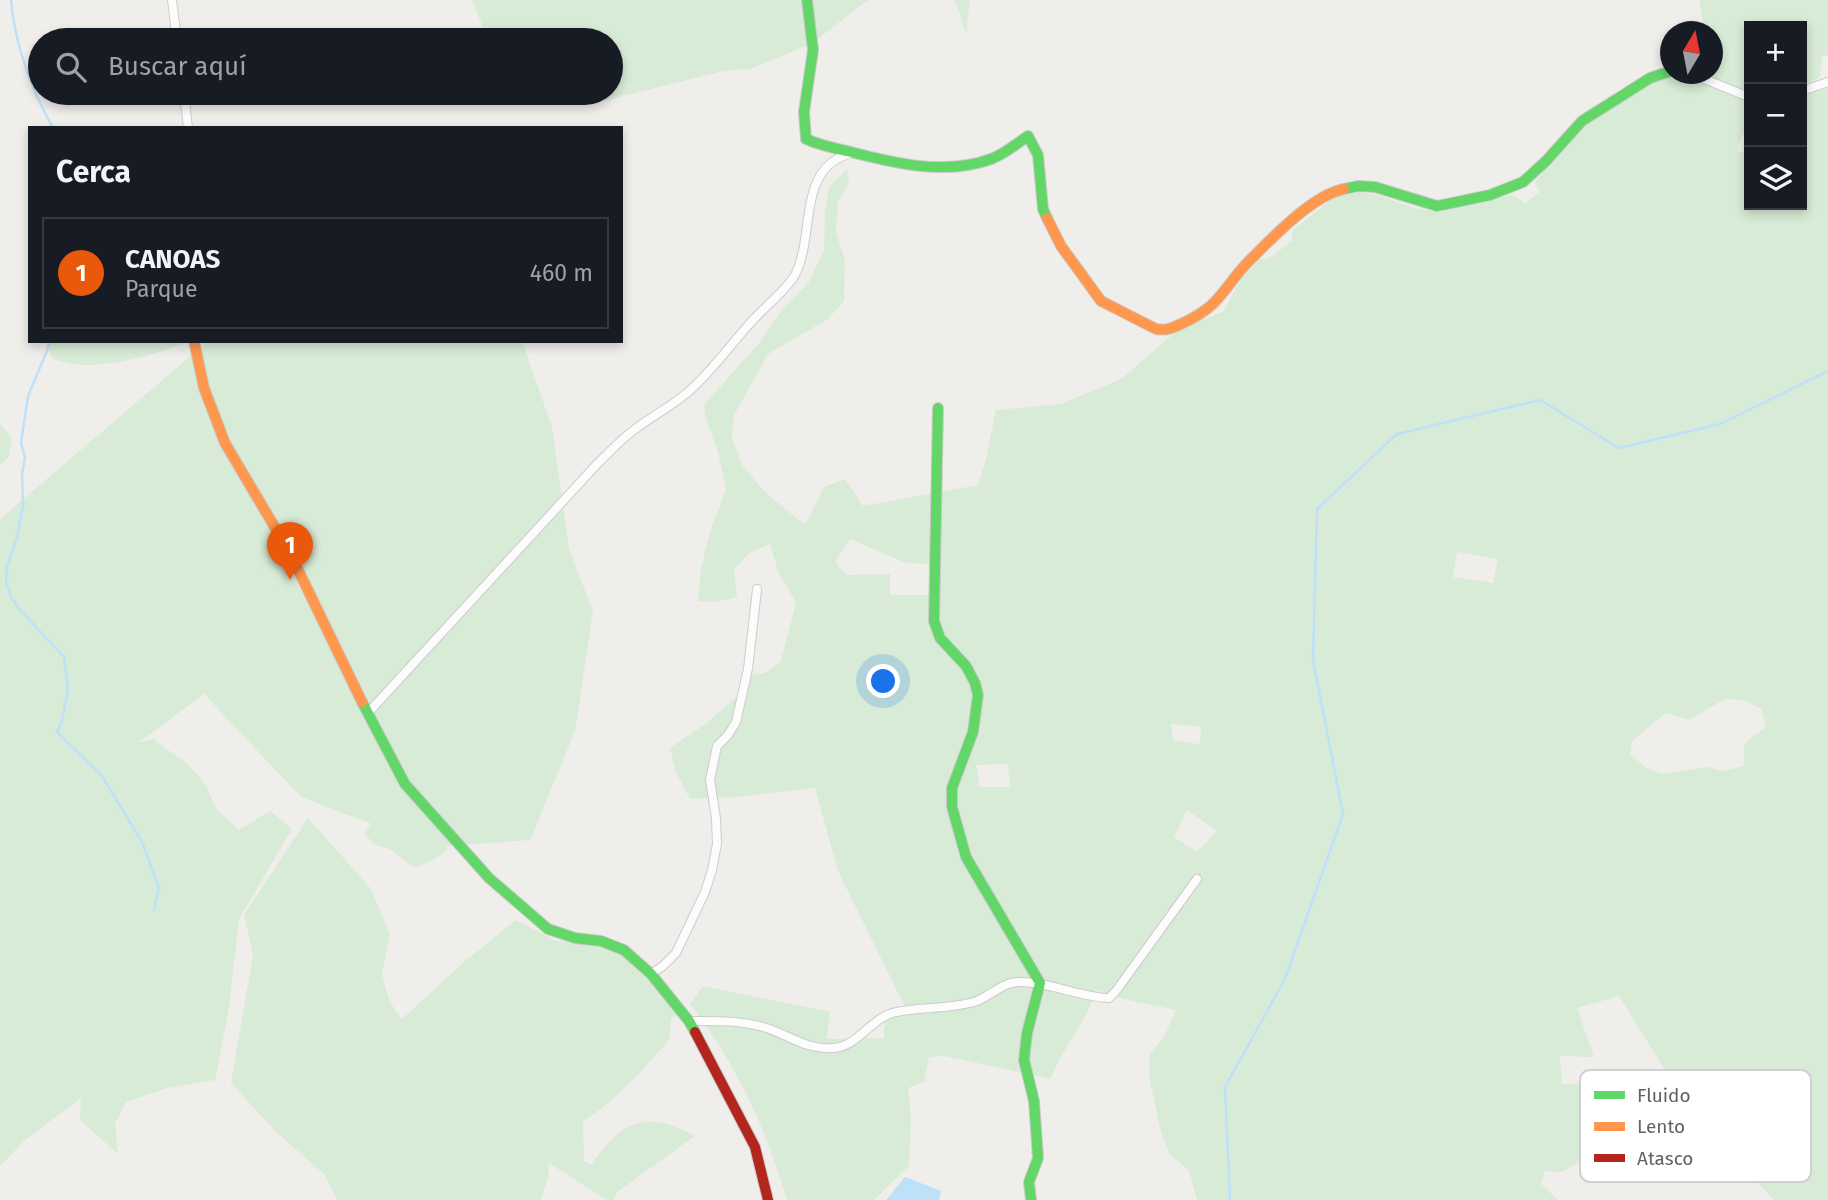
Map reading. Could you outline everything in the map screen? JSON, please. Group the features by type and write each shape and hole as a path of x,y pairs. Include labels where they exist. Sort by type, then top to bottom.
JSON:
{"street":[{"path":"172,0 176,28"},
{"path":"807,0 813,44 804,132 806,139 910,165 959,166 991,159 1028,136 1038,155 1043,209 1061,246 1090,290 1101,302 1165,331 1203,314 1213,306 1249,261 1308,207 1338,190 1357,186 1375,187 1437,206 1490,195 1523,182 1582,121 1650,78 1660,75"},
{"path":"1807,90 1828,82"},
{"path":"1717,84 1744,95"},
{"path":"185,105 188,126"},
{"path":"366,714 598,463 632,431 685,395 713,369 733,341 792,279 800,259 819,175 826,164 853,152"},
{"path":"194,343 204,388 225,443 290,553 340,654 366,714 405,784 498,887 548,929 624,950 651,974 689,1021 719,1074 755,1147 768,1200"},
{"path":"938,408 934,621 940,638 967,666 978,695 973,732 953,788 952,807 966,857 1040,984 1027,1033 1024,1060 1034,1101 1038,1158 1029,1182 1031,1200"},
{"path":"651,974 676,953 705,892 712,870 717,831 710,780 717,746 736,722 748,669 757,589"},
{"path":"689,1021 734,1021 765,1027 803,1045 835,1048 852,1041 890,1013 931,1010 978,1001 998,987 1017,982 1109,998 1197,879"}],"green space":[{"path":"472,0 868,0 811,44 750,69 723,71 623,96 623,28 483,28"},
{"path":"955,0 970,0 966,33"},
{"path":"1699,0 1828,0 1828,56 1822,56 1820,77 1807,84 1807,21 1744,21 1744,91 1722,84 1723,21 1703,21"},
{"path":"1660,78 1660,84 1706,84 1744,101 1744,132 1737,151 1744,153 1744,210 1807,210 1807,94 1828,88 1828,1200 1774,1200 1757,1182 1811,1182 1811,1070 1665,1070 1619,996 1577,1008 1594,1057 1560,1056 1562,1084 1580,1084 1580,1161 1562,1172 1545,1171 1541,1184 1558,1200 1197,1200 1189,1170 1170,1155 1161,1132 1150,1081 1149,1055 1164,1037 1176,1010 1097,990 1050,1079 945,1056 929,1057 924,1082 908,1088 911,1118 909,1166 874,1200 787,1200 769,1146 748,1097 722,1051 690,1004 703,986 830,1012 827,1039 884,1038 885,1013 905,1007 838,871 815,788 690,799 676,772 670,748 704,725 739,695 742,676 765,673 781,661 796,602 779,574 770,544 749,553 734,570 737,597 716,602 698,601 701,568 710,532 726,489 704,405 759,343 782,310 809,282 824,250 825,210 829,187 847,169 849,183 838,201 836,232 845,261 844,301 828,319 768,354 734,415 732,438 742,465 768,495 805,525 824,487 845,479 863,506 978,485 996,410 1061,404 1121,379 1180,328 1223,312 1239,282 1260,259 1268,259 1292,241 1292,231 1336,196 1356,192 1374,194 1418,209 1440,212 1472,202 1513,195 1525,203 1540,192 1535,182 1557,152 1585,126","holes":["850,539 906,563 937,564 941,595 890,595 890,574 846,575 835,562","1457,552 1498,559 1493,583 1453,577","1725,699 1743,700 1761,709 1766,727 1744,744 1744,766 1722,771 1707,767 1661,774 1645,767 1630,754 1632,741 1666,713 1689,720","1171,724 1201,727 1200,744 1173,741","1007,764 1011,787 980,787 976,765","1187,810 1217,831 1197,852 1174,837"]},
{"path":"45,343 181,343 135,359 106,364 81,365 53,359"},
{"path":"206,343 523,343 552,427 569,549 593,611 575,731 530,840 446,846 447,850 433,860 415,868 390,849 376,845 364,834 372,824 301,797 204,694 138,743 153,739 190,766 206,786 217,810 239,830 270,811 292,829 239,919 229,1008 215,1080 167,1088 126,1102 115,1124 118,1154 80,1120 81,1098 25,1140 0,1166 0,519"},
{"path":"0,424 12,438 9,457 0,465"},
{"path":"308,818 371,889 390,934 382,974 389,1001 402,1019 464,962 516,920 554,940 610,949 624,957 682,1014 671,1018 669,1040 636,1077 583,1122 584,1161 591,1165 613,1138 636,1124 662,1123 695,1136 617,1192 614,1200 607,1200 549,1163 541,1200 337,1200 324,1174 276,1132 231,1083 253,955 244,915"}],"water":[{"path":"905,1177 941,1191 939,1200 886,1200"}],"waterway":[{"path":"11,0 16,33 28,73"},
{"path":"42,105 52,126"},
{"path":"50,343 28,396 21,443 25,458 22,474 23,505 6,581 11,597 20,610 64,657 68,689 62,721 57,732 102,776 142,842 159,888 154,910"},
{"path":"1230,1200 1225,1087 1285,979 1343,814 1313,660 1317,509 1397,434 1540,400 1619,448 1720,424 1828,371"}],"traffic: fast":[{"path":"807,0 813,50 804,112 806,139 882,160 919,166 956,167 991,159 1028,136 1038,155 1043,209 1047,218"},
{"path":"1344,189 1375,187 1437,206 1490,195 1523,182 1582,121 1650,78 1660,75"},
{"path":"938,408 934,621 940,638 966,666 978,695 973,732 952,788 952,807 966,857 1040,983 1027,1033 1024,1060 1034,1101 1038,1158 1029,1182 1031,1200"},
{"path":"362,702 405,784 489,878 548,929 575,938 601,941 624,950 651,974 695,1032"}],"traffic: slow":[{"path":"1047,218 1061,246 1101,301 1156,329 1166,329 1206,310 1241,269 1294,218 1319,199 1344,189"},
{"path":"194,343 204,388 225,443 290,553 362,702"}],"traffic: jam":[{"path":"695,1032 755,1147 768,1200"}],"place":[{"name":"CANOAS","path":"290,580"}]}
